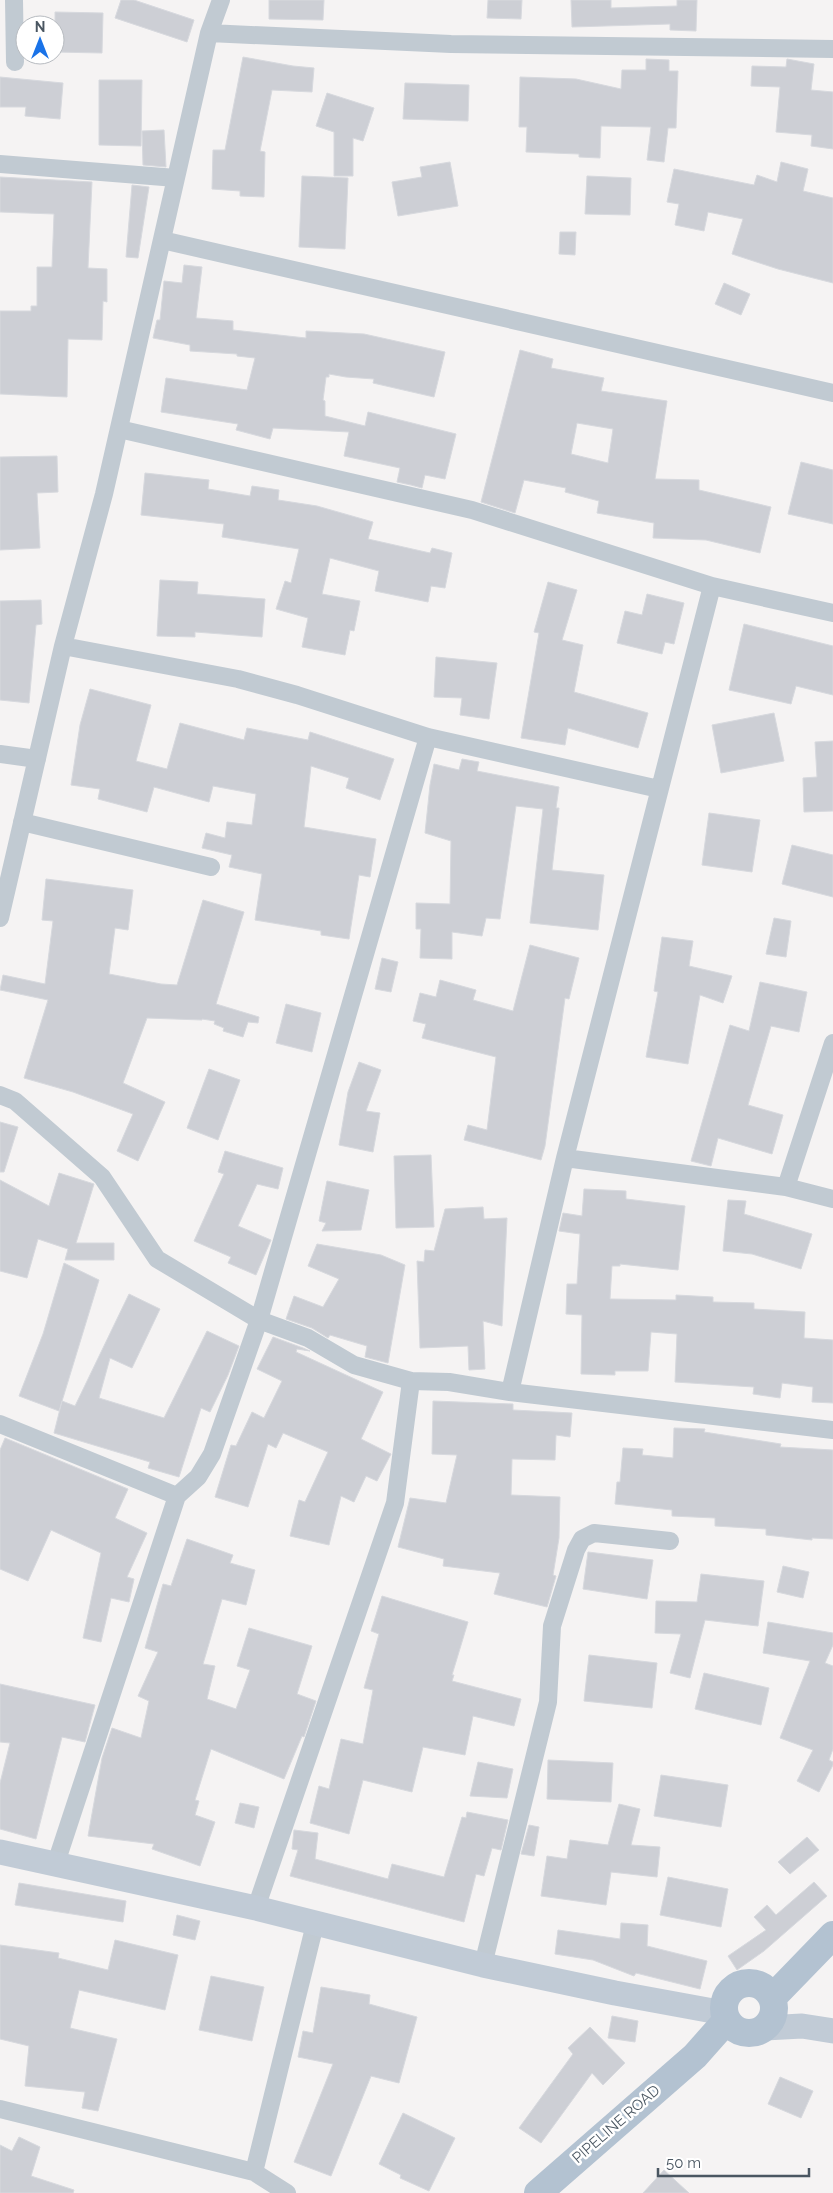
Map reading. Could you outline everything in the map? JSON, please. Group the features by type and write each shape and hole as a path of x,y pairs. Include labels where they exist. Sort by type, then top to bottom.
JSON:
{"main road":[{"name":"PIPELINE ROAD","path":"538,2193 829,1938"}],"street":[{"path":"14,0 15,62"},
{"path":"0,918 62,646 104,494 209,33 220,0"},
{"path":"209,33 451,44 833,49"},
{"path":"0,164 176,178"},
{"path":"162,240 833,393"},
{"path":"119,429 472,510 712,586 833,613"},
{"path":"510,1392 565,1158 712,586"},
{"path":"62,646 238,678 298,695 428,737 659,789"},
{"path":"56,1863 177,1496 198,1477 212,1454 259,1320 428,737"},
{"path":"0,754 37,759"},
{"path":"22,822 211,867"},
{"path":"786,1187 833,1043"},
{"path":"0,1095 15,1101 102,1177 157,1259 259,1320 308,1338 354,1365 411,1381 449,1382 510,1392 833,1430"},
{"path":"565,1158 786,1187 833,1199"},
{"path":"256,1908 395,1503 411,1381"},
{"path":"0,1424 177,1496"},
{"path":"483,1964 548,1702 552,1626 576,1550 582,1539 594,1533 670,1541"},
{"path":"0,1852 256,1908 483,1964 649,2000 748,2009 802,2026 833,2031"},
{"path":"254,2172 315,1924"},
{"path":"0,2109 254,2172 287,2193"}],"building":[{"path":"121,0 134,0 194,20 187,42 115,18"},
{"path":"269,0 324,0 323,20 269,19"},
{"path":"488,0 522,0 521,19 487,18"},
{"path":"571,0 611,0 611,8 677,6 677,0 697,0 696,31 670,30 670,24 572,27"},
{"path":"55,12 103,13 102,53 65,52 65,15 55,15"},
{"path":"243,57 314,68 312,92 272,90 260,151 265,152 264,197 240,196 240,191 212,189 213,150 225,150"},
{"path":"646,59 669,60 669,71 678,71 676,128 668,128 664,162 647,160 651,127 601,126 600,158 579,157 579,154 526,152 527,127 519,127 520,77 576,79 621,89 622,70 646,70"},
{"path":"787,59 814,64 811,90 833,92 833,149 811,146 812,135 776,132 780,87 751,86 752,66 786,67"},
{"path":"0,77 63,83 60,119 25,116 26,107 0,107"},
{"path":"99,80 142,80 141,146 99,145"},
{"path":"405,83 469,85 468,121 403,119"},
{"path":"327,93 374,108 363,141 353,138 353,176 334,176 334,132 316,126"},
{"path":"164,130 166,167 143,165 142,131"},
{"path":"450,162 458,206 398,216 392,182 422,177 420,167"},
{"path":"781,162 808,169 803,191 833,198 833,283 778,269 732,254 743,219 708,212 704,231 675,225 679,204 667,202 674,169 754,185 757,175 777,182"},
{"path":"302,176 348,178 345,249 299,247"},
{"path":"587,176 631,178 630,215 585,214"},
{"path":"0,177 92,182 88,268 107,269 107,302 103,301 102,340 68,339 67,397 0,394 0,311 31,311 31,306 37,306 37,267 52,267 54,214 0,212"},
{"path":"132,185 149,187 138,258 126,257"},
{"path":"560,232 576,232 575,255 559,254"},
{"path":"184,265 202,267 196,318 233,321 233,330 306,338 306,331 364,334 445,352 434,397 373,383 374,379 329,374 329,377 326,377 323,400 325,401 325,416 365,426 368,412 456,434 445,479 425,475 422,488 397,482 400,468 344,456 349,432 273,428 270,439 236,430 238,424 161,412 166,378 247,390 255,358 237,356 237,354 190,351 190,345 153,338 157,320 160,320 164,281 182,283"},
{"path":"724,283 750,294 741,315 715,304"},
{"path":"520,350 553,359 551,368 604,378 601,391 667,401 655,479 699,480 699,490 771,507 760,553 706,540 653,538 654,523 597,513 599,501 565,492 566,488 524,480 515,513 481,502","holes":["577,423 613,429 608,463 571,454"]},
{"path":"57,456 58,492 37,493 40,548 0,550 0,457"},
{"path":"801,462 833,470 833,524 788,514"},
{"path":"145,473 209,480 208,489 250,496 252,486 279,490 278,500 317,506 373,522 368,539 430,553 432,548 452,553 445,588 431,586 428,602 375,591 379,571 330,558 322,594 360,601 354,631 350,630 345,655 302,647 308,618 276,609 285,581 291,583 299,549 222,537 224,524 141,515"},
{"path":"160,580 198,582 197,594 265,599 262,637 195,632 195,637 157,636"},
{"path":"548,582 577,590 562,640 583,645 574,692 648,713 638,748 568,728 565,745 521,738 539,633 534,632"},
{"path":"647,594 684,603 674,644 665,642 662,654 617,643 625,611 642,615"},
{"path":"41,600 42,624 36,625 29,703 0,700 0,601"},
{"path":"744,624 833,646 833,695 796,686 791,704 729,690"},
{"path":"436,657 497,663 489,719 460,715 462,698 434,697"},
{"path":"90,689 151,705 136,761 167,769 180,723 244,740 247,728 308,740 310,732 394,759 380,800 346,788 349,778 311,766 304,827 376,839 370,877 359,875 349,939 321,935 321,931 255,920 262,874 229,867 232,855 202,848 206,833 225,838 227,822 252,825 256,794 213,786 209,802 154,787 147,812 98,799 100,789 71,785 80,725"},
{"path":"774,713 784,761 721,773 712,725"},
{"path":"833,741 833,811 804,812 803,778 817,777 815,742"},
{"path":"462,759 479,762 477,771 559,787 556,808 559,808 552,870 604,875 598,930 530,923 543,809 516,806 500,919 486,918 482,936 452,932 452,959 420,958 421,929 416,929 416,903 450,904 451,841 425,833 434,764 459,770"},
{"path":"709,813 760,820 752,872 702,865"},
{"path":"792,845 833,855 833,897 782,884"},
{"path":"46,879 133,890 128,930 115,928 109,974 161,984 177,985 203,900 244,912 216,1004 259,1017 258,1023 248,1022 243,1037 223,1031 224,1028 214,1024 215,1021 147,1018 123,1083 165,1102 138,1161 117,1151 133,1114 73,1092 24,1078 48,1000 0,990 3,975 45,984 53,921 42,920"},
{"path":"774,918 791,921 786,957 766,954"},
{"path":"662,937 693,941 689,966 732,976 723,1003 700,995 688,1064 646,1057 658,992 654,991"},
{"path":"530,945 579,958 569,999 565,998 545,1146 541,1160 464,1140 468,1125 487,1130 496,1057 422,1038 426,1024 413,1021 420,993 436,997 440,980 476,990 473,1000 513,1011"},
{"path":"382,958 398,962 391,992 375,989"},
{"path":"760,982 807,992 799,1032 771,1026 748,1105 783,1115 772,1154 718,1138 711,1166 691,1161 730,1025 749,1031"},
{"path":"286,1004 321,1013 312,1052 276,1043"},
{"path":"359,1062 381,1070 366,1111 380,1113 373,1152 339,1145 348,1092"},
{"path":"209,1069 240,1080 218,1140 187,1128"},
{"path":"0,1122 18,1127 4,1172 0,1172"},
{"path":"225,1151 283,1168 278,1189 257,1184 238,1226 271,1240 256,1275 228,1263 231,1257 194,1241 224,1174 218,1172"},
{"path":"431,1155 434,1227 396,1228 394,1156"},
{"path":"59,1173 94,1184 76,1243 114,1243 114,1260 65,1260 68,1249 38,1239 27,1278 0,1271 0,1180 49,1206"},
{"path":"327,1181 369,1190 361,1230 322,1231 326,1223 319,1221"},
{"path":"584,1189 626,1191 626,1199 685,1206 678,1270 620,1264 620,1266 612,1266 610,1299 676,1300 676,1295 713,1297 713,1302 754,1303 754,1309 805,1312 804,1338 833,1340 833,1403 812,1402 813,1387 782,1383 780,1398 753,1394 754,1387 675,1382 677,1334 651,1332 648,1371 615,1371 615,1375 581,1374 582,1315 566,1314 567,1284 577,1284 580,1234 559,1231 563,1213 582,1216"},
{"path":"728,1200 746,1201 744,1214 812,1234 801,1269 752,1254 723,1251"},
{"path":"483,1207 484,1219 507,1218 502,1326 483,1321 485,1369 469,1370 468,1346 420,1348 417,1261 424,1262 425,1250 434,1251 445,1209"},
{"path":"317,1244 381,1255 405,1265 388,1363 365,1357 367,1346 330,1335 328,1338 312,1328 286,1319 294,1296 323,1307 339,1279 308,1266"},
{"path":"64,1263 99,1280 59,1411 19,1396 43,1334"},
{"path":"129,1294 160,1309 132,1368 110,1358 99,1398 164,1418 207,1331 239,1346 228,1375 210,1412 201,1408 179,1477 148,1468 150,1462 54,1433 62,1401 75,1406"},
{"path":"273,1337 310,1351 297,1349 296,1352 383,1392 361,1439 391,1454 377,1481 366,1476 354,1502 341,1496 329,1545 290,1536 299,1500 305,1502 328,1452 283,1433 276,1448 268,1444 248,1507 215,1497 231,1445 236,1446 252,1412 264,1418 282,1381 257,1369"},
{"path":"433,1401 513,1404 513,1410 572,1413 570,1437 556,1435 555,1460 512,1459 511,1495 560,1497 559,1538 553,1575 556,1576 547,1607 494,1594 500,1573 443,1566 444,1559 398,1547 410,1498 446,1503 457,1455 432,1454"},
{"path":"674,1428 705,1429 704,1432 781,1444 780,1447 833,1450 833,1539 812,1538 812,1540 766,1535 766,1529 715,1526 715,1518 672,1516 672,1510 615,1504 617,1482 620,1482 623,1448 643,1449 642,1455 673,1458"},
{"path":"5,1438 128,1489 115,1518 147,1533 127,1577 134,1579 129,1602 111,1598 101,1642 83,1638 101,1553 51,1530 28,1581 0,1569 0,1450"},
{"path":"187,1539 233,1555 230,1563 255,1570 246,1605 222,1599 203,1664 215,1666 207,1699 236,1709 250,1670 237,1666 249,1628 312,1646 297,1694 316,1701 304,1737 302,1736 284,1779 211,1749 195,1800 199,1801 195,1815 215,1822 200,1866 152,1849 154,1844 88,1836 102,1758 112,1728 141,1738 149,1701 138,1696 158,1652 145,1648 163,1584 171,1586"},
{"path":"588,1552 653,1560 647,1599 583,1589"},
{"path":"783,1566 809,1572 803,1598 777,1592"},
{"path":"701,1574 764,1581 758,1626 705,1620 690,1678 670,1673 681,1634 655,1633 656,1601 697,1602"},
{"path":"382,1596 468,1622 452,1675 454,1675 452,1681 521,1699 514,1726 473,1716 465,1755 423,1747 412,1792 363,1780 349,1834 310,1823 319,1786 329,1789 341,1739 363,1744 373,1690 364,1688 379,1634 371,1631"},
{"path":"768,1622 833,1633 833,1645 825,1663 833,1666 833,1749 829,1760 833,1762 833,1765 819,1792 797,1781 813,1750 780,1738 810,1661 763,1653"},
{"path":"589,1655 657,1663 652,1708 584,1701"},
{"path":"704,1673 769,1688 761,1725 695,1709"},
{"path":"0,1684 95,1705 85,1742 62,1737 36,1839 0,1829 0,1783 10,1743 0,1742"},
{"path":"548,1760 613,1763 611,1802 547,1799"},
{"path":"478,1762 513,1769 507,1798 470,1796"},
{"path":"661,1775 728,1785 721,1827 654,1816"},
{"path":"240,1803 259,1807 254,1828 235,1823"},
{"path":"619,1804 640,1809 631,1845 660,1847 657,1877 611,1872 606,1905 541,1896 547,1856 567,1859 570,1840 608,1845"},
{"path":"467,1812 508,1820 501,1850 492,1848 484,1876 476,1874 464,1922 290,1876 298,1850 292,1849 294,1830 318,1833 315,1859 388,1879 392,1864 444,1877 462,1817 466,1818"},
{"path":"529,1825 539,1827 534,1856 521,1854"},
{"path":"807,1837 819,1850 790,1874 778,1862"},
{"path":"668,1877 728,1889 721,1927 660,1915"},
{"path":"814,1882 827,1896 764,1951 737,1970 728,1956 766,1930 754,1917 767,1905 776,1915"},
{"path":"19,1883 126,1901 123,1922 15,1905"},
{"path":"177,1915 200,1921 195,1940 173,1935"},
{"path":"621,1923 648,1925 647,1946 707,1961 700,1989 636,1973 634,1976 593,1960 555,1954 558,1930 620,1939"},
{"path":"115,1940 178,1955 165,2010 79,1990 70,2028 117,2039 98,2111 82,2108 85,2092 25,2086 29,2046 0,2039 0,1945 59,1953 58,1958 108,1970"},
{"path":"211,1976 264,1987 252,2041 199,2030"},
{"path":"321,1987 370,1995 369,2004 417,2017 399,2083 371,2076 331,2176 294,2162 333,2064 298,2057 303,2031 313,2033"},
{"path":"612,2016 638,2021 635,2042 608,2038"},
{"path":"590,2027 625,2063 603,2085 592,2073 541,2143 519,2128 573,2054 568,2048"},
{"path":"780,2077 813,2091 801,2118 768,2104"},
{"path":"403,2113 455,2138 429,2191 400,2178 401,2175 379,2164"},
{"path":"19,2137 40,2147 31,2176 74,2190 73,2193 0,2193 0,2145 12,2151"},
{"path":"664,2170 689,2193 643,2193"}]}
